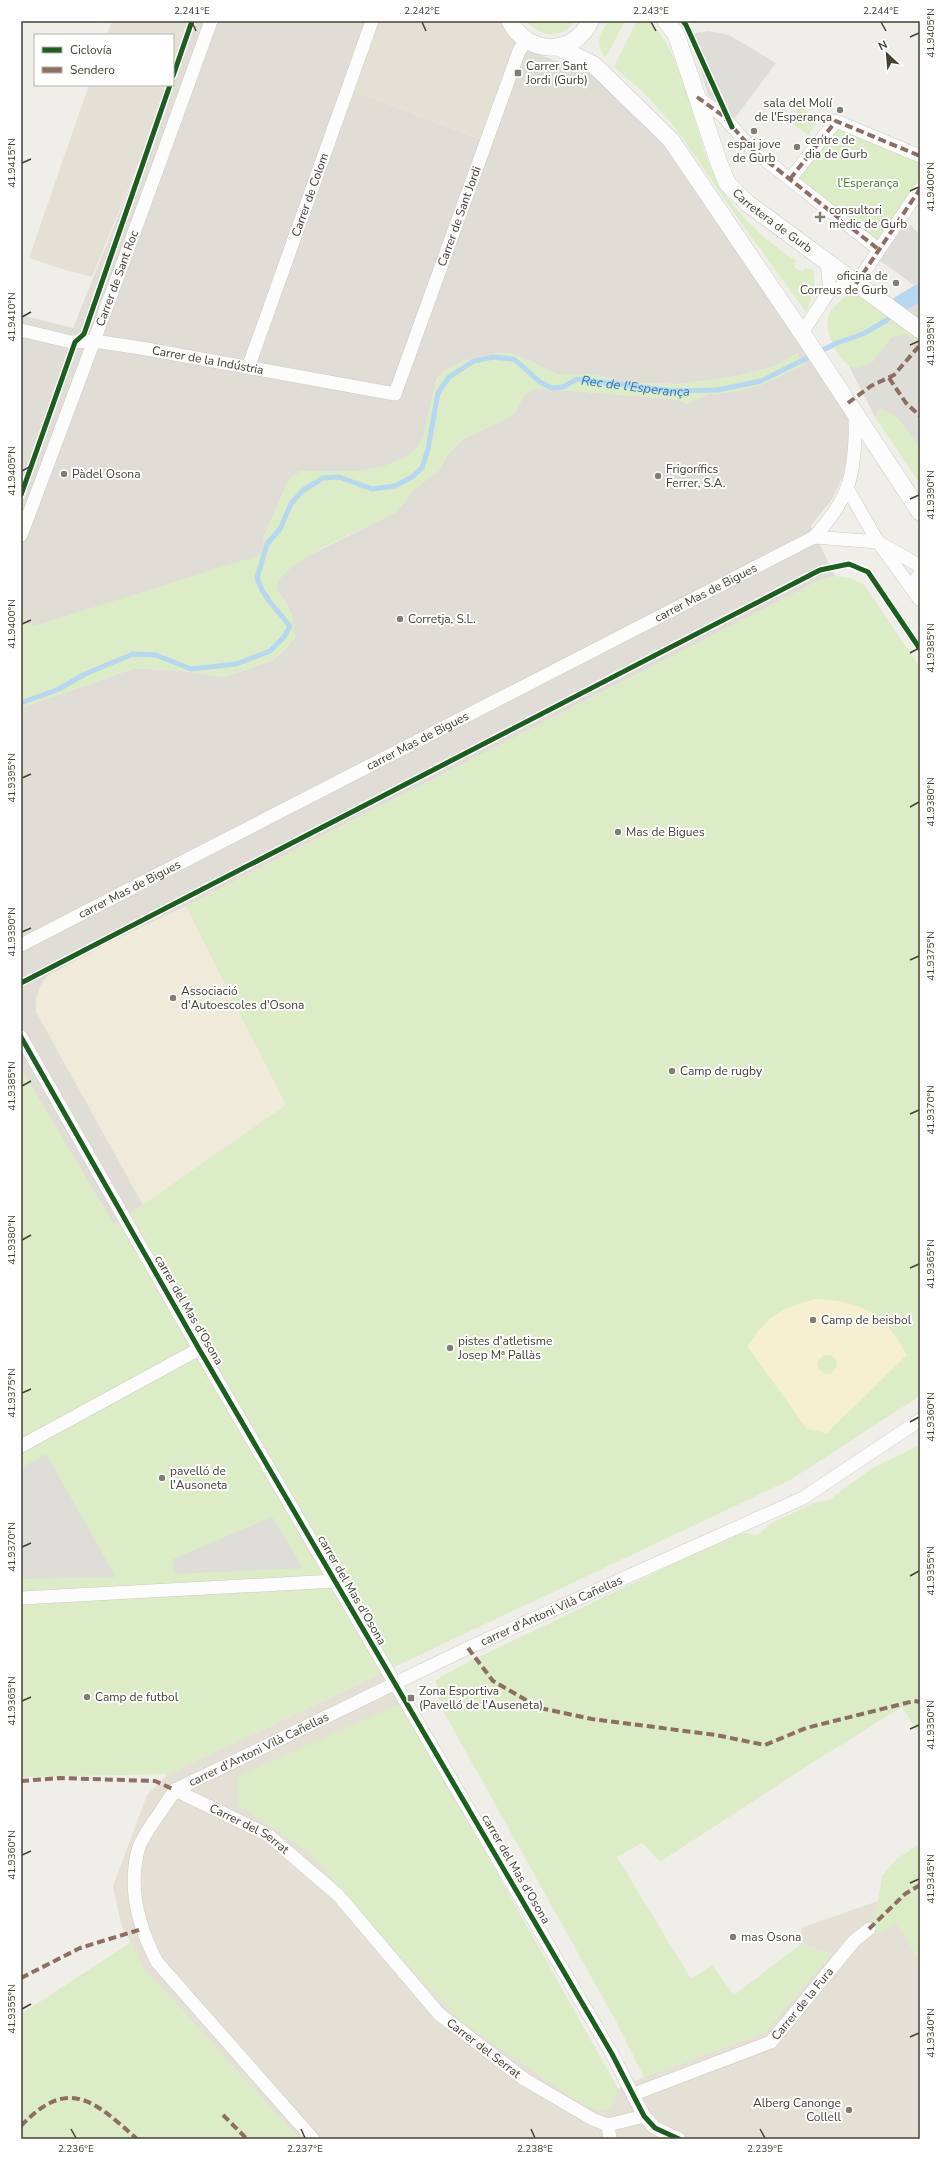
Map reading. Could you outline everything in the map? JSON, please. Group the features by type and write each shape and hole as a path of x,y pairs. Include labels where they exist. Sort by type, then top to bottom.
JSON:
{"street":[{"name":"Carrer de Sant Roc","path":"21,535 94,341 211,21"},
{"name":"Carrer de Colom","path":"248,368 372,21"},
{"path":"510,21 517,32 526,41 542,47 558,47 573,41 588,26"},
{"name":"Carretera de Gurb","path":"666,21 676,34 727,183 747,203 920,330"},
{"path":"588,26 589,52 594,65"},
{"name":"Carrer de Sant Jordi","path":"396,394 519,50 526,41"},
{"path":"558,47 594,65 671,140 805,338 920,512"},
{"path":"697,97 722,115 753,150 878,248"},
{"path":"790,179 836,121 920,156"},
{"path":"830,290 856,284 878,248 920,189"},
{"path":"805,338 830,290 827,263"},
{"name":"Carrer de la Indústria","path":"21,330 71,342 94,341 396,394"},
{"name":"carrer Mas de Bigues","path":"21,945 814,537 829,520 847,488 855,447 856,415"},
{"path":"847,488 878,542 918,597"},
{"path":"814,537 878,542 920,566"},
{"path":"918,597 915,581 920,574"},
{"name":"carrer del Mas d'Osona","path":"21,1037 199,1349 634,2094 644,2116 655,2128 679,2139"},
{"path":"21,1446 199,1349"},
{"name":"carrer d'Antoni Vilà Cañellas","path":"176,1790 394,1682 802,1498 920,1420"},
{"path":"21,1598 335,1581"},
{"path":"176,1790 139,1846 133,1894 146,1941 157,1962 313,2139"},
{"name":"Carrer del Serrat","path":"176,1790 268,1835 338,1895 439,2014 524,2079 594,2120 608,2125"},
{"name":"Carrer de la Fura","path":"634,2094 771,2042 854,1941 868,1929"},
{"path":"610,2139 608,2125 644,2116"}],"shaded area":[{"path":"112,21 197,21 174,78 174,34 107,34"},
{"path":"197,21 372,21 346,88 485,141 518,47 607,79 671,145 848,416 849,450 843,476 833,498 811,526 835,576 820,580 186,906 286,1105 114,1225 21,1069 21,708 135,668 181,671 225,677 273,660 287,648 295,637 288,606 277,590 276,586 280,578 296,562 394,513 404,503 414,489 438,471 449,453 465,438 510,417 516,411 524,395 535,388 662,398 679,400 687,404 708,394 738,391 761,385 804,365 797,354 775,366 737,376 679,384 622,383 597,374 556,374 524,358 496,353 463,361 442,372 436,381 425,433 419,446 408,456 391,465 360,471 301,471 288,482 264,536 263,554 180,657 21,692 21,315 73,328 171,86 174,86 174,78"},
{"path":"372,21 504,21 518,47 486,141 346,88"},
{"path":"709,31 729,35 776,63 735,118 708,95 690,34"},
{"path":"89,86 171,86 92,277 29,258"},
{"path":"903,217 920,235 920,281 914,285 875,257"},
{"path":"920,295 920,323 899,307"},
{"path":"906,334 920,345 920,447 894,414 879,409 876,419 849,366 859,368 873,361 892,337"},
{"path":"186,906 286,1105 143,1205 36,1012 36,1000 39,988 47,976 116,939"},
{"path":"46,1454 116,1577 21,1579 21,1468"},
{"path":"272,1517 303,1568 174,1574 173,1559"},
{"path":"384,1672 618,2089 644,2077 764,2033 831,1954 801,1944 801,1928 878,1901 877,1910 865,1939 897,1923 920,1962 920,2139 299,2139 144,1969 121,1924 113,1886 147,1795 168,1774"}],"green space":[{"path":"527,21 575,21 564,31 551,34 538,31"},
{"path":"609,21 625,21 605,58 599,43 602,30"},
{"path":"637,21 648,21 660,33 670,50 686,90 705,154 712,171 727,197 759,233 796,261 794,267 802,272 805,268 813,270 815,287 806,312 737,217 675,127 642,91 614,67"},
{"path":"800,106 819,119 808,135 789,121"},
{"name":"l'Esperança","path":"836,121 920,156 920,189 878,249 790,179"},
{"path":"866,279 920,323 920,345 906,335 892,337 874,360 859,368 852,367 845,363 839,356 830,337 828,319 830,312 841,300"},
{"path":"920,285 920,295 909,301 905,294"},
{"path":"496,353 510,353 519,356 556,374 597,374 622,383 679,384 737,376 775,366 797,353 804,365 761,385 738,391 708,394 687,404 679,400 662,398 535,388 524,395 516,411 510,417 465,438 449,453 438,471 414,489 404,503 394,513 326,546 290,568 280,579 277,590 292,614 295,637 287,648 273,660 225,677 181,671 135,668 21,708 21,621 34,626 263,554 264,536 290,478 301,471 360,471 381,467 408,456 416,449 423,437 435,385 442,372 463,361"},
{"path":"879,409 894,414 920,447 920,483 876,419"},
{"path":"835,576 853,579 864,585 920,667 920,1396 790,1480 168,1774 21,1777 21,1069 114,1225 286,1105 186,906 820,580"},
{"path":"920,1445 920,1736 902,1707 799,1771 660,1862 642,1843 617,1857 691,1979 712,1965 734,1995 801,1944 831,1954 764,2033 644,2077 618,2025 440,1705 436,1680 464,1664 730,1537 744,1533 757,1535 772,1523 813,1503 829,1500 872,1468"},
{"path":"402,1703 618,2089 612,2106 607,2109 601,2110 588,2107 574,2099 463,2023 406,1964 314,1858 290,1839 239,1806 238,1776"},
{"path":"920,1843 920,1962 897,1923 865,1940 877,1910 882,1876 896,1860"},
{"path":"131,1942 144,1969 299,2139 21,2139 21,2014"}],"sand":[{"path":"815,1299 833,1301 847,1303 871,1312 889,1329 907,1355 827,1433 807,1429 747,1346 769,1320 783,1310","holes":["824,1355 831,1355 836,1359 837,1366 831,1374 825,1374 818,1368 817,1362"]}],"waterway":[{"name":"Rec de l'Esperança","path":"900,304 920,292"},
{"name":"Rec de l'Esperança","path":"21,703 59,689 85,674 133,654 156,655 191,669 236,664 270,651 284,637 290,626 270,602 262,590 257,578 267,544 280,529 291,504 302,491 323,478 339,477 372,489 395,486 412,477 422,468 428,449 438,393 449,377 474,361 493,357 514,359 540,382 552,388 563,387 577,379 672,391 717,390 761,381 837,343 863,334 887,320 900,304"}],"marked path":[{"path":"697,97 722,115 753,150 878,249"},
{"path":"790,179 836,121 920,156"},
{"path":"856,284 920,189"},
{"path":"848,403 871,386 894,375 920,345"},
{"path":"889,378 906,403 920,416"},
{"path":"468,1648 493,1681 540,1708 592,1719 716,1735 765,1745 806,1728 914,1701 920,1702"},
{"path":"21,1781 60,1778 155,1781 175,1790"},
{"path":"869,1929 905,1894 920,1885"},
{"path":"21,1978 80,1948 142,1929"},
{"path":"21,2126 38,2110 53,2101 68,2098 81,2100 94,2105 108,2114 137,2139"},
{"path":"223,2115 247,2139"}],"cycle path":[{"path":"174,73 192,21"},
{"path":"683,21 732,127"},
{"path":"21,495 75,342 84,334 170,86"},
{"path":"21,983 820,570 849,564 868,572 920,649"},
{"path":"21,1037 199,1349 612,2054 644,2116 655,2128 679,2139"}],"place":[{"name":"Carrer Sant Jordi (Gurb)","path":"518,73"},
{"name":"sala del Molí de l'Esperança","path":"840,110"},
{"name":"espai jove de Gurb","path":"754,131"},
{"name":"centre de dia de Gurb","path":"797,147"},
{"name":"consultori mèdic de Gurb","path":"820,217"},
{"name":"oficina de Correus de Gurb","path":"896,283"},
{"name":"Pàdel Osona","path":"64,474"},
{"name":"Frigorífics Ferrer, S.A.","path":"658,476"},
{"name":"Corretja, S.L.","path":"400,619"},
{"name":"Mas de Bigues","path":"618,832"},
{"name":"Associació d'Autoescoles d'Osona","path":"173,998"},
{"name":"Camp de rugby","path":"672,1071"},
{"name":"Camp de beisbol","path":"813,1320"},
{"name":"pistes d'atletisme Josep Mª Pallàs","path":"450,1348"},
{"name":"pavelló de l'Ausoneta","path":"162,1478"},
{"name":"Camp de futbol","path":"87,1697"},
{"name":"Zona Esportiva (Pavelló de l'Auseneta)","path":"411,1698"},
{"name":"mas Osona","path":"733,1937"},
{"name":"Alberg Canonge Collell","path":"849,2110"}]}
